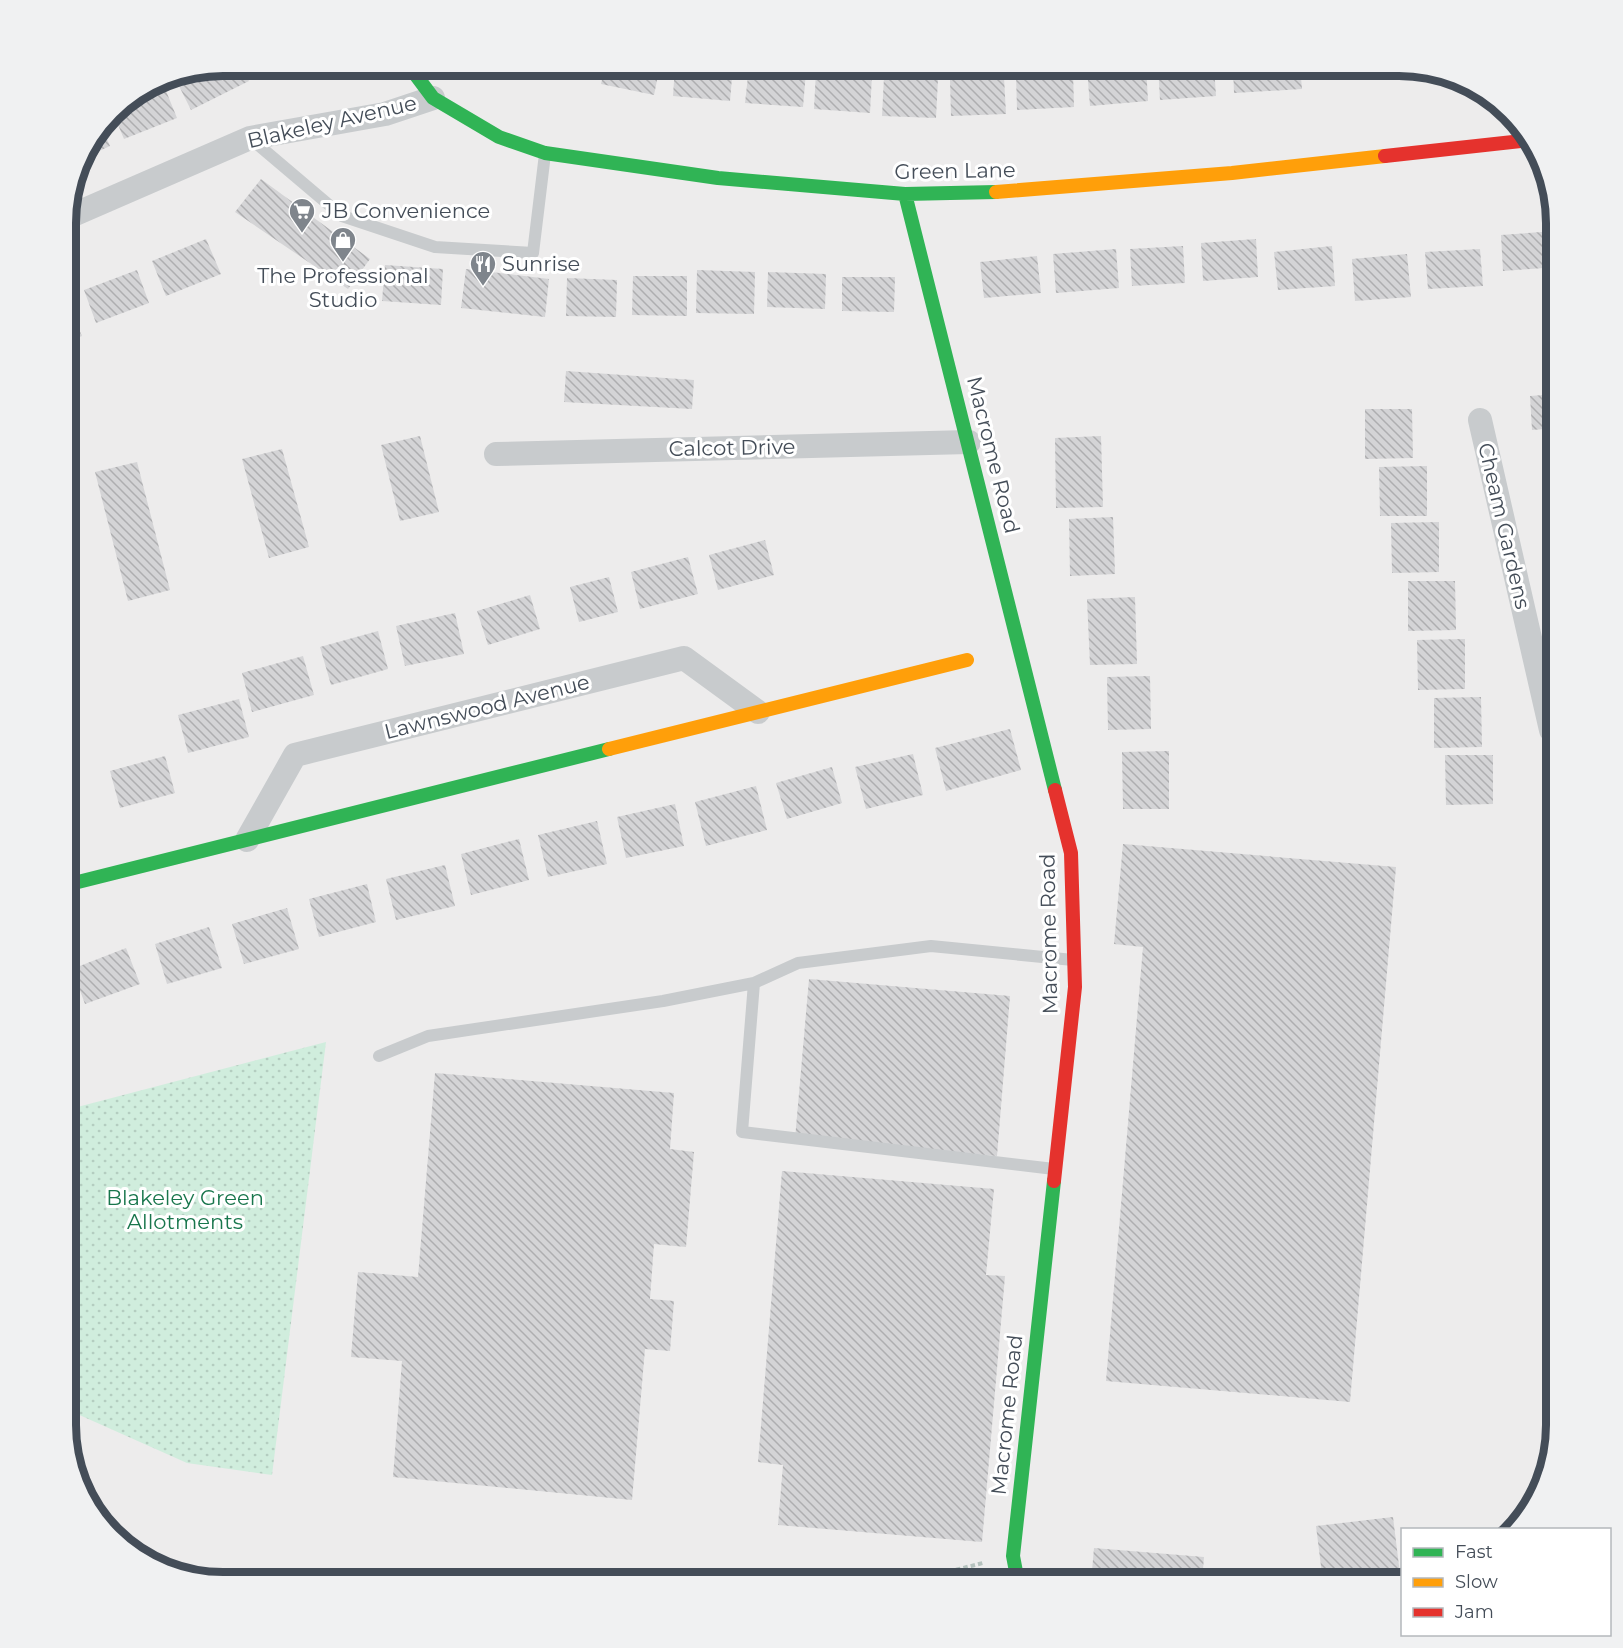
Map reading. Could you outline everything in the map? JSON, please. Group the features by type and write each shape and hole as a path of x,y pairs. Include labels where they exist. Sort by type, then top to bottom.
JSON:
{"street":[{"name":"Green Lane","path":"417,76 433,98 499,137 545,153 718,178 905,194 1022,191 1244,171 1521,141"},
{"name":"Blakeley Avenue","path":"77,213 250,138 385,114 433,98"},
{"name":"Macrome Road","path":"905,194 1071,853 1075,987 1013,1556 1016,1572"},
{"name":"Cheam Gardens","path":"1480,420 1546,710"},
{"name":"Calcot Drive","path":"496,454 969,442"},
{"name":"Lawnswood Avenue","path":"247,840 295,755 684,658 758,712"},
{"path":"76,882 967,660"}],"lane":[{"path":"250,138 342,216 435,247 533,253 545,153"},
{"path":"380,1056 428,1036 663,1001 754,983 798,963 932,946 1074,960"},
{"path":"754,983 742,1132 1055,1169"}],"path":[{"path":"947,1572 1013,1556"}],"green space":[{"name":"Blakeley Green Allotments","path":"326,1042 272,1475 187,1463 76,1413 76,1107"}],"building":[{"path":"246,76 249,81 191,110 178,84 204,78"},
{"path":"603,76 658,76 654,95 601,84"},
{"path":"674,76 732,76 730,101 673,96"},
{"path":"748,76 806,76 803,107 745,103"},
{"path":"816,76 872,77 870,113 814,109"},
{"path":"884,77 938,79 936,118 882,116"},
{"path":"1004,77 1006,114 951,116 950,80"},
{"path":"1016,77 1073,77 1074,107 1017,110"},
{"path":"1088,77 1147,77 1148,101 1090,106"},
{"path":"1159,77 1215,77 1216,96 1160,100"},
{"path":"1233,77 1301,77 1302,89 1234,93"},
{"path":"1316,77 1380,77 1316,79"},
{"path":"165,89 177,118 124,139 117,123 142,101"},
{"path":"106,136 110,146 95,153"},
{"path":"261,179 370,259 348,289 235,212"},
{"path":"1546,232 1546,268 1503,271 1501,235"},
{"path":"206,239 221,274 166,296 152,261"},
{"path":"1256,239 1258,277 1203,281 1201,243"},
{"path":"1183,246 1185,283 1132,286 1130,249"},
{"path":"1332,246 1335,286 1278,290 1274,252"},
{"path":"1116,249 1119,288 1056,293 1053,254"},
{"path":"1480,249 1483,286 1428,289 1425,252"},
{"path":"1407,254 1411,297 1355,301 1352,259"},
{"path":"1037,256 1041,293 984,298 980,262"},
{"path":"385,265 443,269 441,305 382,301"},
{"path":"466,269 549,279 545,317 461,308"},
{"path":"137,270 149,303 96,323 84,290"},
{"path":"697,270 755,272 754,314 696,313"},
{"path":"768,272 826,274 825,309 767,307"},
{"path":"633,276 687,276 687,316 632,315"},
{"path":"842,277 895,277 894,312 842,311"},
{"path":"567,278 617,280 616,317 566,316"},
{"path":"77,325 82,336 77,338"},
{"path":"566,371 694,380 692,409 564,402"},
{"path":"1546,395 1546,429 1532,430 1530,396"},
{"path":"1365,409 1412,409 1413,458 1365,459"},
{"path":"420,436 439,512 400,521 381,445"},
{"path":"1101,436 1103,507 1056,508 1055,438"},
{"path":"282,449 309,547 269,558 242,459"},
{"path":"137,462 170,590 128,601 95,472"},
{"path":"1427,466 1427,516 1380,516 1379,467"},
{"path":"1113,517 1115,574 1070,576 1069,519"},
{"path":"1439,522 1439,572 1392,573 1391,523"},
{"path":"765,540 774,575 718,590 709,555"},
{"path":"688,557 698,594 640,609 631,572"},
{"path":"609,577 618,612 579,622 570,587"},
{"path":"1408,581 1455,581 1456,630 1408,631"},
{"path":"530,595 540,629 488,645 477,611"},
{"path":"1135,597 1137,664 1090,665 1087,599"},
{"path":"455,613 464,654 405,666 396,626"},
{"path":"378,631 388,669 331,685 320,647"},
{"path":"1465,639 1465,689 1418,690 1417,640"},
{"path":"303,656 314,695 252,712 242,673"},
{"path":"1150,676 1151,729 1108,730 1107,677"},
{"path":"1481,697 1482,747 1434,748 1434,698"},
{"path":"239,699 249,737 188,753 178,715"},
{"path":"1010,729 1021,770 946,791 935,748"},
{"path":"1169,751 1169,809 1123,809 1122,752"},
{"path":"913,754 923,795 866,809 855,767"},
{"path":"1445,755 1493,755 1493,804 1446,805"},
{"path":"165,756 175,793 120,808 110,771"},
{"path":"832,767 842,803 787,819 776,783"},
{"path":"756,786 767,830 706,846 695,802"},
{"path":"675,804 684,846 626,858 617,817"},
{"path":"597,821 607,864 548,877 538,835"},
{"path":"519,839 529,880 471,895 461,854"},
{"path":"1123,844 1396,867 1350,1402 1106,1381 1143,947 1114,944"},
{"path":"445,865 455,906 396,920 386,879"},
{"path":"367,884 376,922 319,937 309,899"},
{"path":"287,908 299,949 244,964 232,924"},
{"path":"209,927 222,968 167,984 155,944"},
{"path":"126,948 140,984 85,1004 76,981 76,967"},
{"path":"809,979 1010,996 997,1156 795,1139"},
{"path":"435,1073 674,1093 670,1149 694,1152 686,1247 654,1244 650,1299 674,1301 670,1351 645,1349 632,1500 393,1477 402,1361 351,1357 358,1272 418,1277"},
{"path":"782,1171 994,1189 986,1275 1005,1276 982,1542 778,1525 783,1465 758,1462"},
{"path":"1393,1517 1400,1572 1322,1572 1316,1526"},
{"path":"1094,1548 1204,1557 1203,1572 1092,1572"}],"traffic: fast":[{"path":"417,76 433,98 499,137 545,153 718,178 905,194 996,192"},
{"path":"905,194 1055,790"},
{"path":"76,882 609,749"},
{"path":"1016,1572 1013,1556 1054,1181"}],"traffic: slow":[{"path":"996,192 1232,173 1385,156"},
{"path":"609,749 967,660"}],"traffic: jam":[{"path":"1385,156 1521,141"},
{"path":"1054,1181 1075,987 1071,853 1055,790"}],"place":[{"name":"JB Convenience","path":"302,234"},
{"name":"The Professional Studio","path":"343,263"},
{"name":"Sunrise","path":"483,287"}]}
